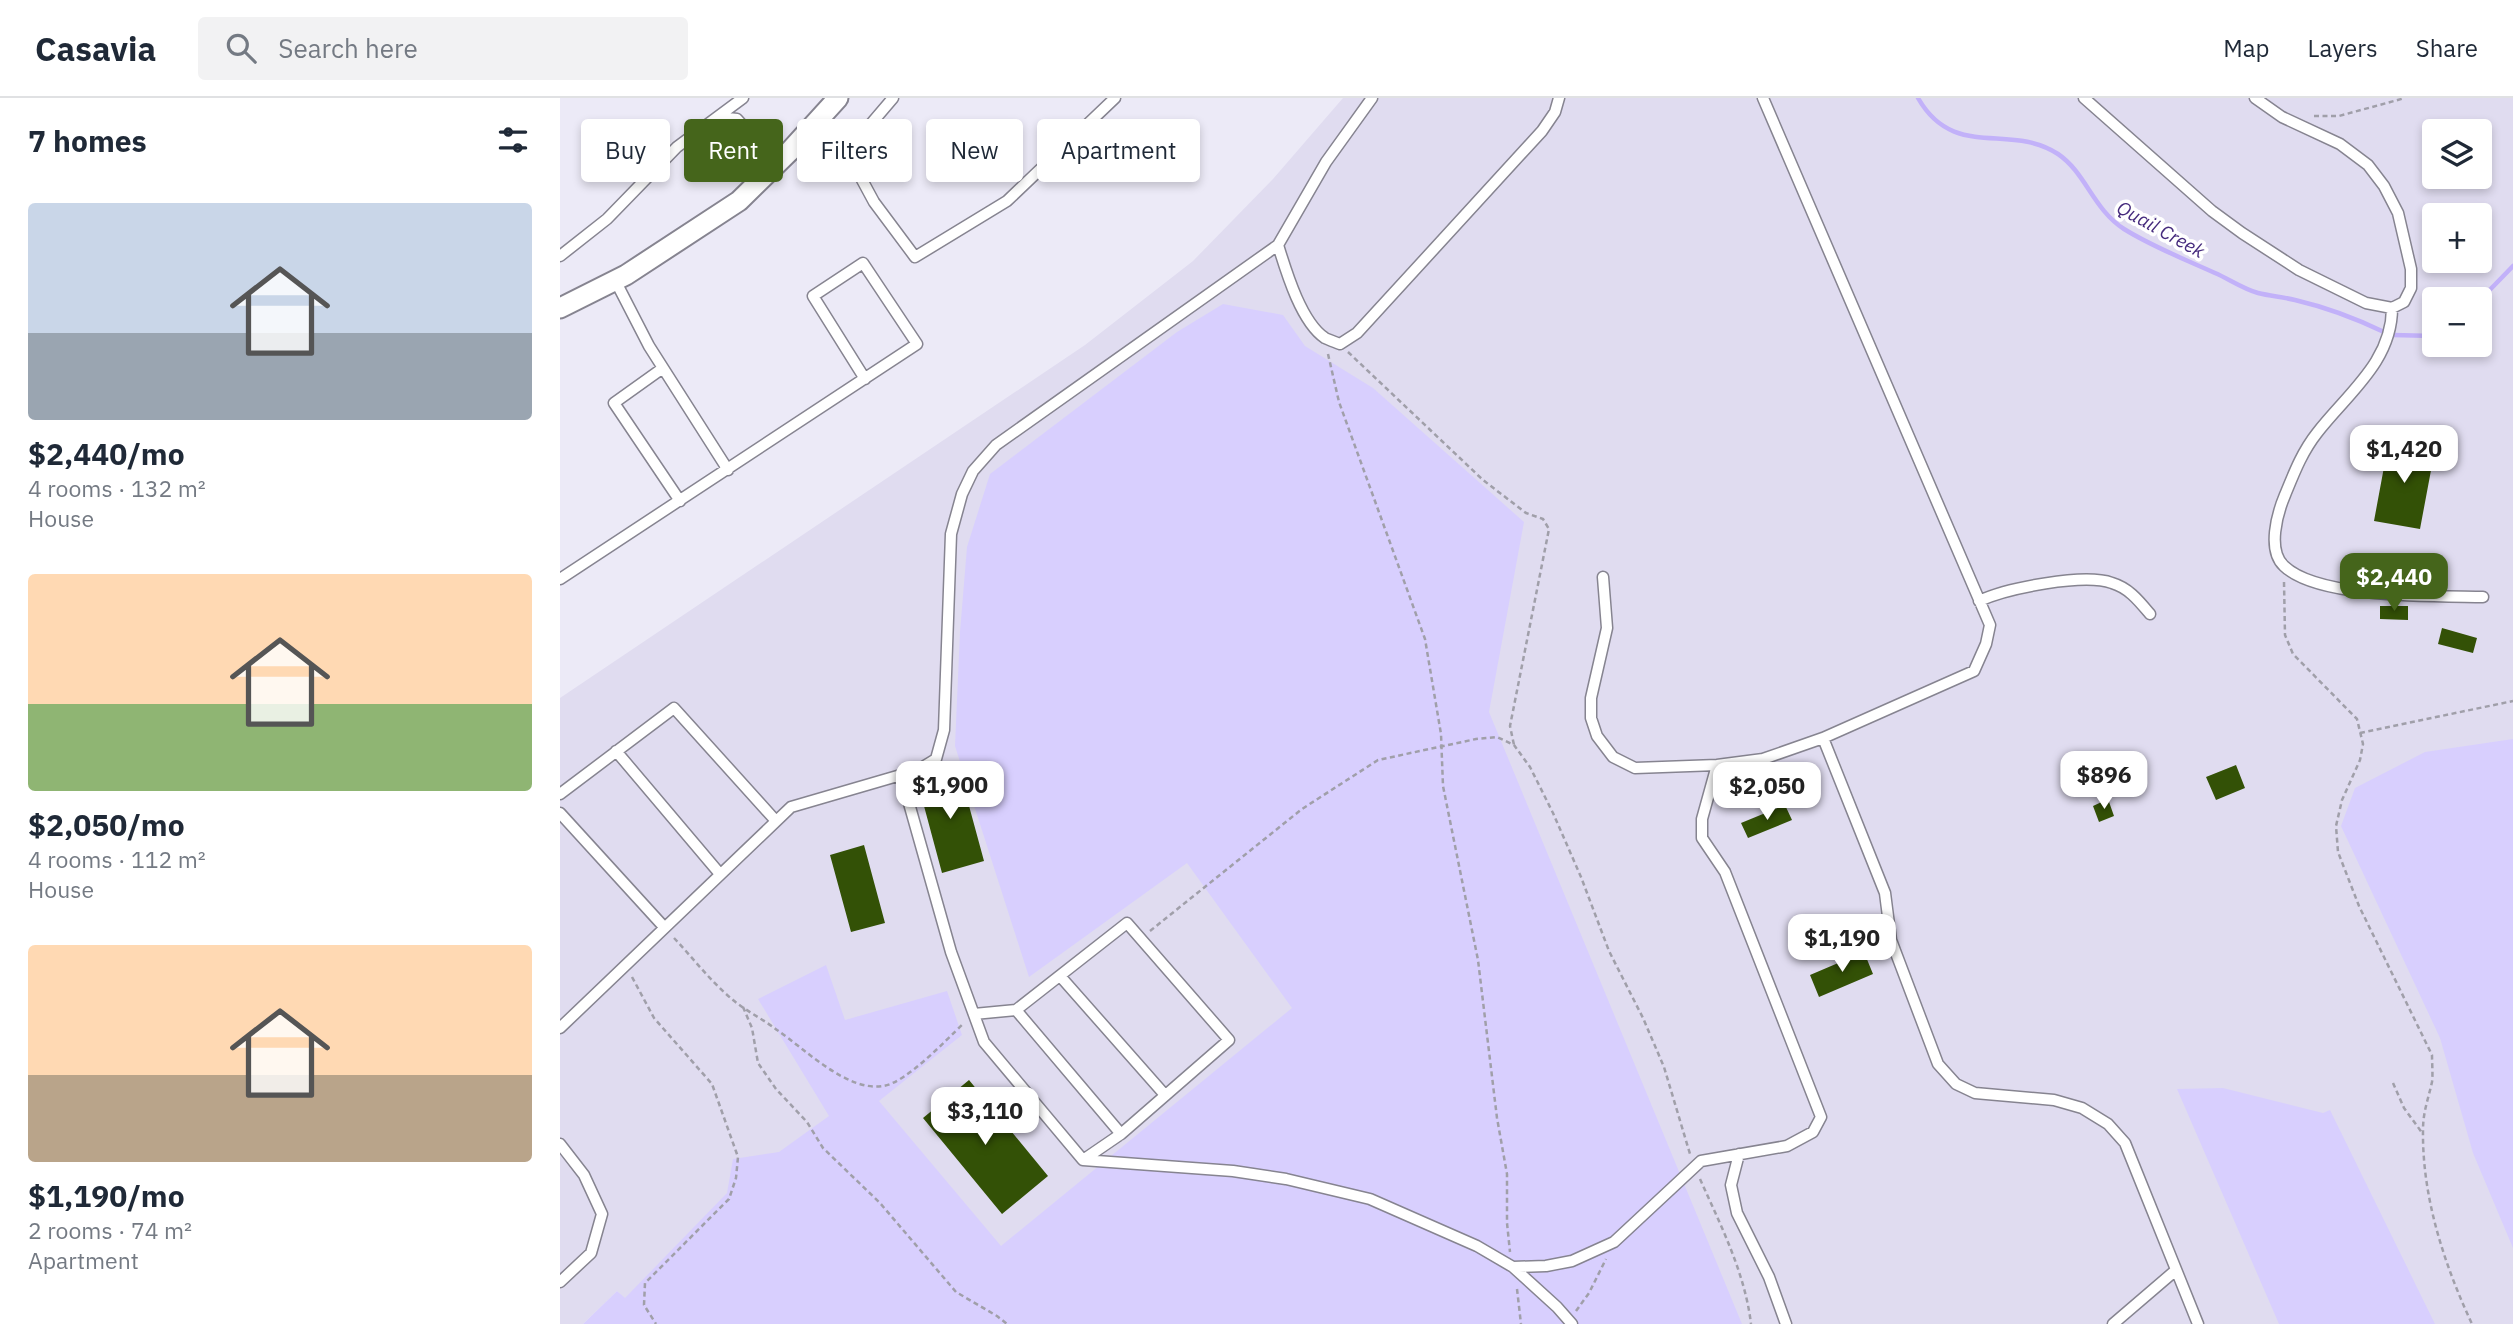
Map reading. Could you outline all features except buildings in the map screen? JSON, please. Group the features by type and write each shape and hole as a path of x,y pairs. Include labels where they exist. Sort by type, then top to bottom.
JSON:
{"street":[{"path":"783,158 838,98"},
{"path":"560,308 615,280 708,223 739,201 758,182"}],"lane":[{"path":"560,256 607,219 677,147 743,98"},
{"path":"893,98 847,152 874,202 915,257 1007,201 1115,98"},
{"path":"560,1028 791,807 918,770 936,759 944,730 951,534 962,494 973,471 996,445 1278,245 1326,162 1372,98"},
{"path":"1278,245 1295,294 1306,316 1323,337 1340,344 1357,333 1542,131 1555,112 1559,98"},
{"path":"1603,577 1607,628 1591,698 1591,718 1598,736 1613,757 1636,768 1717,765 1763,759 1823,738 1973,671 1986,644 1990,625 1763,98"},
{"path":"2084,98 2212,211 2299,270 2366,303 2392,308 2404,302 2411,288 2411,270 2398,213 2385,186 2368,165 2340,144 2282,117 2255,98"},
{"path":"718,117 731,119"},
{"path":"560,579 728,470 865,379 917,344 863,262 813,296 865,379"},
{"path":"615,280 636,323 728,470"},
{"path":"2392,308 2392,323 2385,349 2302,455 2280,506 2276,551 2283,566 2305,579 2354,591 2389,595 2483,597"},
{"path":"663,368 614,403 680,500"},
{"path":"1979,601 1994,594 2071,580 2094,579 2113,583 2134,595 2150,614"},
{"path":"560,794 674,708 776,821"},
{"path":"1823,738 1885,893 1891,940 1938,1064 1956,1084 1975,1093 2054,1100 2082,1108 2108,1124 2125,1143 2198,1324"},
{"path":"617,751 720,874"},
{"path":"1513,1267 1546,1266 1572,1261 1614,1242 1700,1161 1787,1146 1814,1132 1821,1117 1725,872 1702,838 1702,819 1717,765"},
{"path":"901,775 951,952 984,1042 1083,1160 1233,1171 1286,1179 1370,1199 1477,1246 1513,1267 1570,1322"},
{"path":"560,813 664,928"},
{"path":"974,1014 1016,1010 1126,923 1230,1040 1121,1134 1083,1160"},
{"path":"1060,976 1165,1095"},
{"path":"1016,1010 1121,1134"},
{"path":"560,1144 584,1175 602,1214 591,1253 560,1282"},
{"path":"1739,1153 1731,1185 1737,1213 1769,1277 1786,1324"},
{"path":"2113,1324 2176,1270"}],"path":[{"path":"2282,117 2339,116 2405,98"},
{"path":"1323,337 1339,402 1425,639 1442,746 1443,786 1478,960 1497,1118 1507,1174 1507,1223 1521,1324"},
{"path":"1340,344 1365,371 1483,480 1526,513 1543,519 1549,529 1510,726 1514,745 1530,767 1553,813 1609,951 1664,1067 1694,1167 1737,1264 1749,1300 1751,1324"},
{"path":"2283,566 2285,635 2293,654 2357,719 2363,744 2360,760 2342,800 2336,827 2338,852 2359,906 2432,1055 2432,1081 2424,1106 2423,1134 2429,1194 2441,1247 2456,1290 2472,1324"},
{"path":"2360,733 2513,701"},
{"path":"1141,939 1302,809 1378,760 1476,739 1497,737 1514,745"},
{"path":"664,928 732,999 814,1058 856,1084 884,1086 916,1068 974,1014"},
{"path":"625,965 654,1018 712,1084 738,1157 736,1178 729,1199 645,1283 644,1305 656,1324"},
{"path":"743,1007 752,1028 758,1063 776,1089 807,1122 823,1148 880,1203 956,1292 1007,1324"},
{"path":"2393,1083 2404,1108 2423,1134"},
{"path":"1570,1322 1589,1293 1614,1242"}],"shaded area":[{"path":"1343,98 2513,98 2513,1324 649,1324 617,1291 583,1324 560,1324 560,698 1085,345 1193,261 1273,179"},
{"path":"1223,304 1283,315 1305,346 1373,388 1524,522 1489,712 1742,1324 583,1324 617,1291 625,1298 727,1193 733,1159 779,1152 829,1116 758,999 826,965 845,1020 947,991 962,1035 879,1101 1001,1246 1292,1008 1187,863 1029,977 955,746 967,547 990,474 1177,332"},
{"path":"2513,739 2513,1248 2473,1153 2440,1038 2341,826 2355,788 2425,752"},
{"path":"2223,1088 2323,1113 2330,1110 2435,1324 2279,1324 2177,1089"}],"waterway":[{"name":"Quail Creek","path":"1918,98 1932,117 1948,129 1965,135 2039,145 2058,154 2076,171 2113,221 2146,242 2252,291 2318,306 2384,332"},
{"name":"Quail Creek","path":"2492,288 2513,266"},
{"name":"Quail Creek","path":"2393,335 2422,336"}]}
